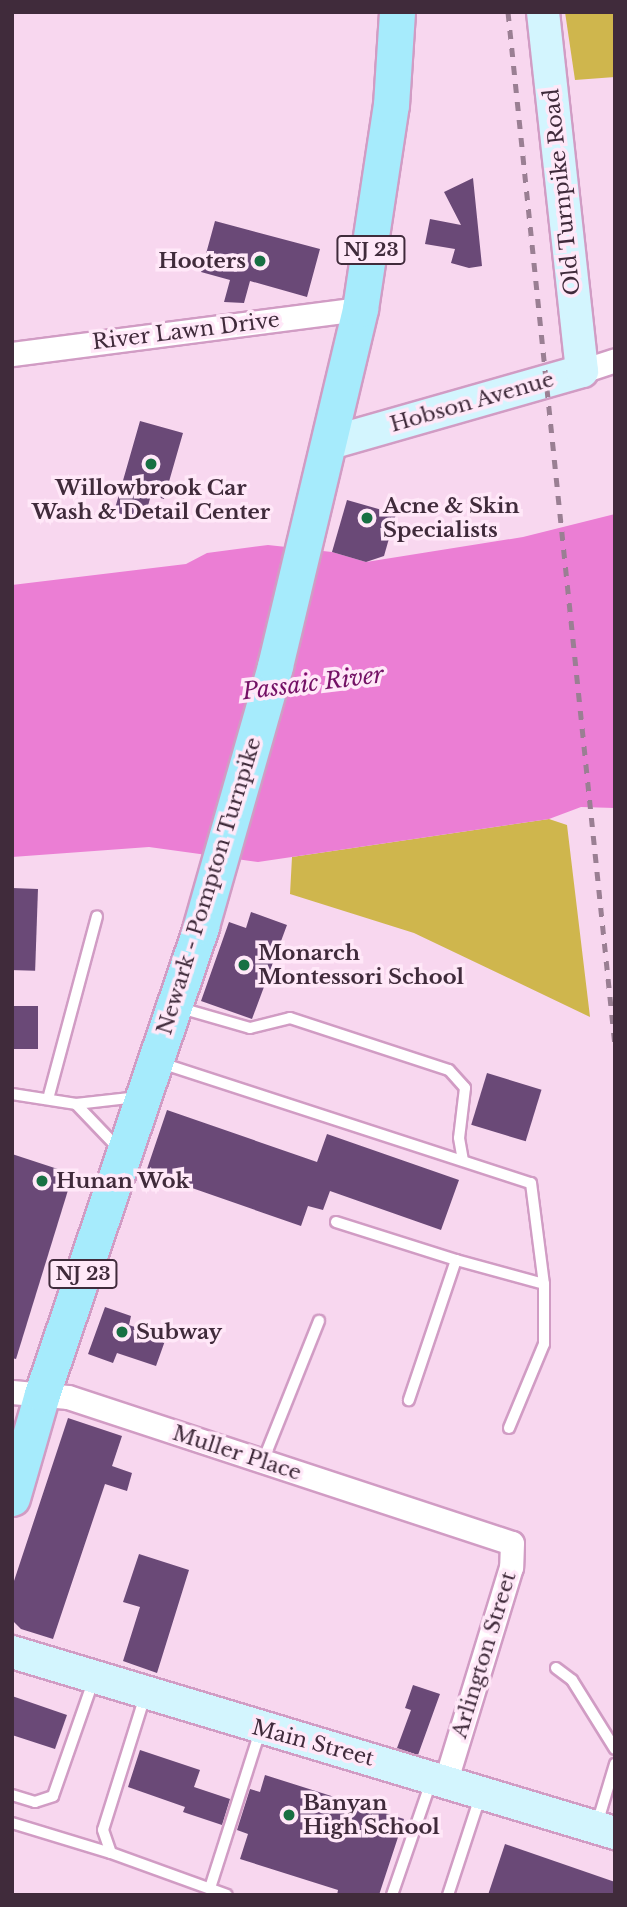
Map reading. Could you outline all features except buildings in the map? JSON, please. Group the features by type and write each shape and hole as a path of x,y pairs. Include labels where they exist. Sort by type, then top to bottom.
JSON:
{"main road":[{"name":"Newark - Pompton Turnpike","path":"12,1498 27,1393 124,1154 156,1061 201,926 275,666 360,309 391,105 397,12"}],"street":[{"name":"Old Turnpike Road","path":"543,12 582,371"},
{"name":"River Lawn Drive","path":"12,354 360,309"},
{"name":"Hobson Avenue","path":"330,443 615,360"},
{"name":"Muller Place","path":"27,1393 68,1397 461,1524"},
{"name":"Arlington Street","path":"439,1777 514,1552 512,1543 495,1534 461,1524"},
{"name":"Main Street","path":"12,1652 260,1730 439,1777 605,1830"}],"lane":[{"path":"48,1099 97,916"},
{"path":"174,1006 250,1028 290,1018 449,1070 460,1078 467,1099 459,1138 463,1161"},
{"path":"156,1061 531,1183 544,1284 544,1344 509,1428"},
{"path":"12,1094 76,1104 144,1096"},
{"path":"76,1104 124,1154"},
{"path":"336,1222 456,1260 544,1284"},
{"path":"409,1400 456,1260"},
{"path":"264,1461 318,1321"},
{"path":"556,1668 572,1680 615,1749"},
{"path":"12,1795 46,1802 64,1776 94,1677"},
{"path":"111,1853 103,1830 146,1693"},
{"path":"210,1888 260,1730"},
{"path":"605,1830 615,1764"},
{"path":"392,1895 439,1777"},
{"path":"448,1895 482,1791"},
{"path":"12,1823 111,1853 227,1895"}],"shaded area":[{"path":"565,12 615,12 615,77 575,80"},
{"path":"549,819 567,825 590,1017 414,933 290,894 292,857"}],"water":[{"name":"Passaic River","path":"615,514 615,808 581,807 549,819 258,862 149,847 12,857 12,585 186,564 207,553 268,545 332,552 366,562 523,537"}],"railway":[{"path":"508,12 615,1045"}],"place":[{"name":"Hooters","path":"260,261"},
{"name":"Willowbrook Car Wash & Detail Center","path":"151,464"},
{"name":"Acne & Skin Specialists","path":"367,518"},
{"name":"Monarch Montessori School","path":"244,965"},
{"name":"Hunan Wok","path":"42,1181"},
{"name":"Subway","path":"122,1332"},
{"name":"Banyan High School","path":"289,1815"}]}
